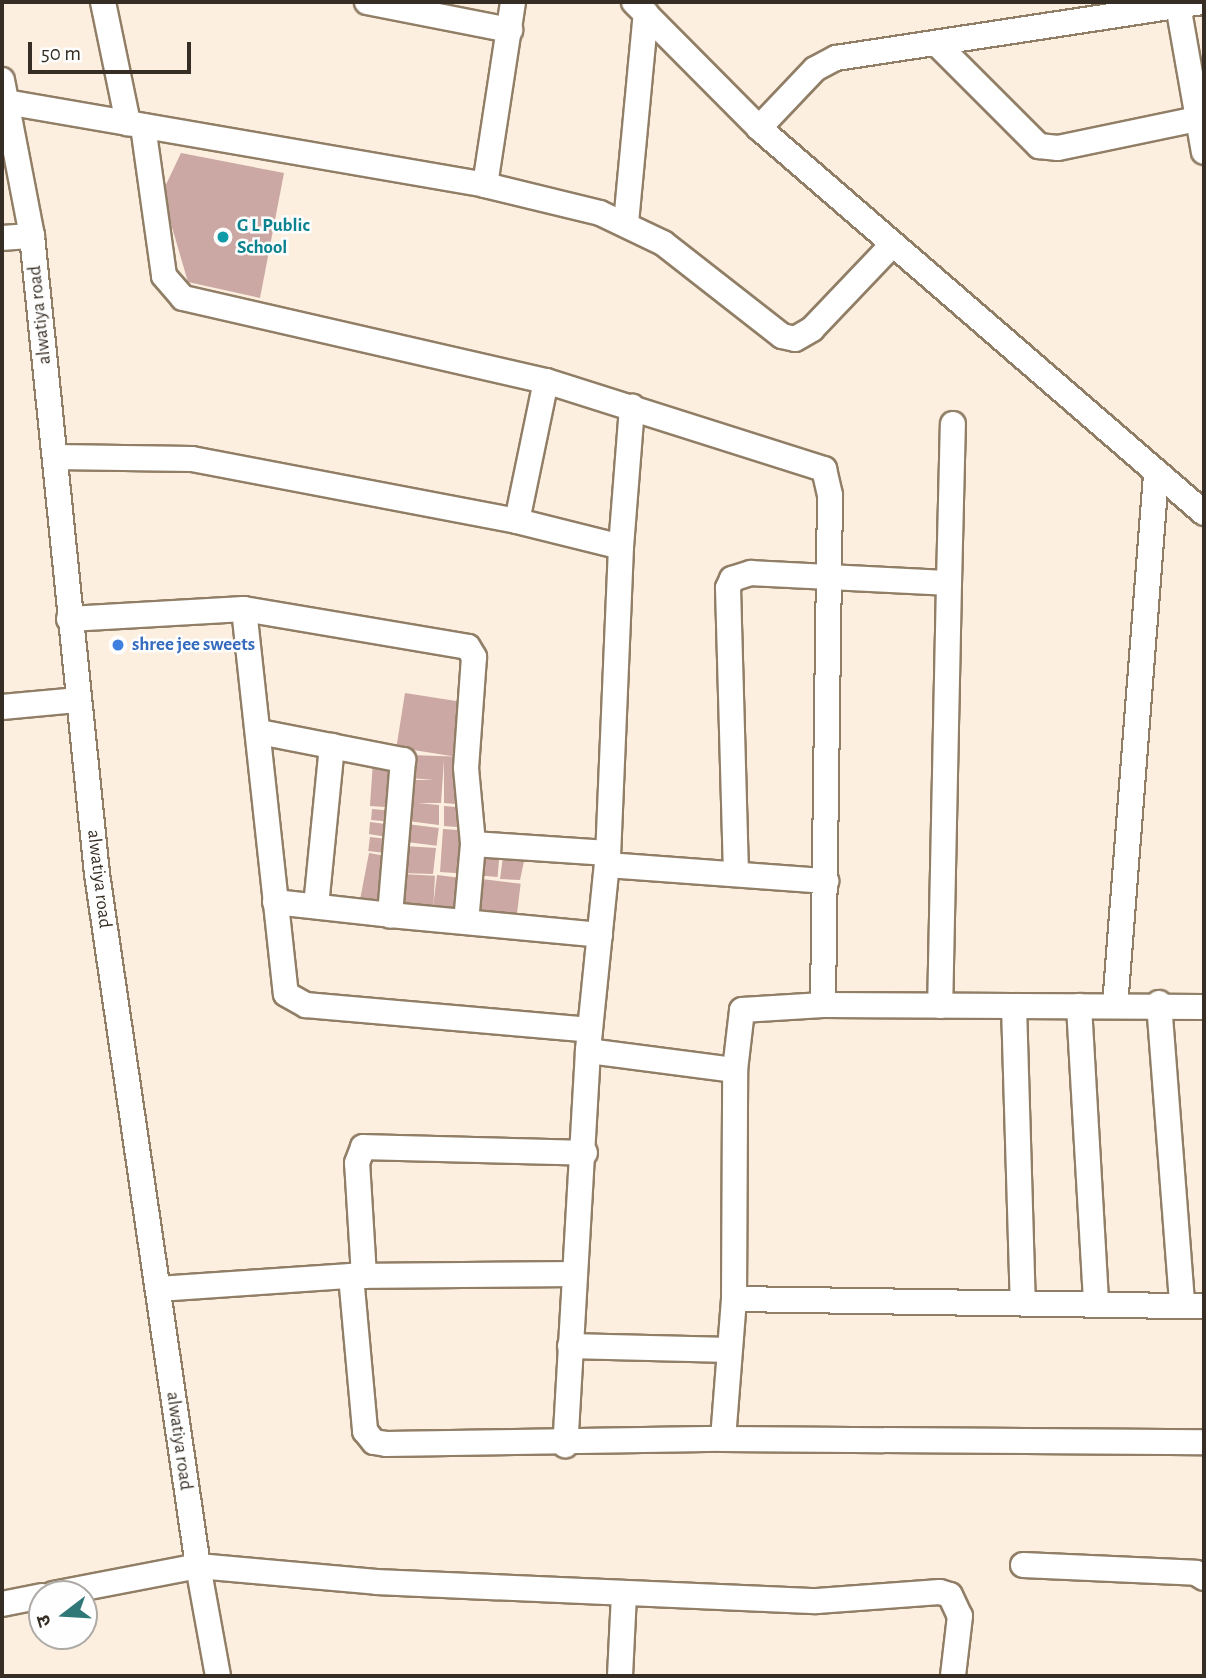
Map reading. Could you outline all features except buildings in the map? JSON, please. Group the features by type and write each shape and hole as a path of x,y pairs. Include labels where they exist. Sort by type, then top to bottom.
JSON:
{"street":[{"path":"103,2 135,125 164,276 183,298 546,381 632,406 824,470 830,495 824,1005"},
{"path":"367,2 510,30"},
{"path":"485,185 513,2"},
{"path":"759,128 824,62 1189,4 1197,119 1204,152"},
{"path":"640,7 759,128 1156,476 1204,513"},
{"path":"626,223 640,7"},
{"path":"936,43 1039,146 1058,148 1197,119"},
{"path":"4,91 135,125 485,185 626,223 663,243 782,336 795,338 812,329 892,245"},
{"name":"alwatiya road","path":"4,91 32,236 97,874 198,1566 218,1676"},
{"path":"2,238 32,236"},
{"path":"517,521 546,381"},
{"path":"565,1445 589,1041 608,859 621,547 632,406"},
{"path":"940,1006 953,424"},
{"path":"55,457 192,459 517,521 621,547"},
{"path":"1115,1006 1156,476"},
{"path":"736,874 728,588 740,574 949,583"},
{"path":"244,609 260,732 282,984 294,1002 589,1041 736,1070"},
{"path":"69,619 244,609 468,647 474,657 466,768 473,844 466,922"},
{"path":"2,707 78,700"},
{"path":"260,732 403,761 390,915"},
{"path":"316,906 332,746"},
{"path":"473,844 736,874 826,881"},
{"path":"275,902 600,935"},
{"path":"734,1299 1193,1306 1158,1003"},
{"path":"723,1439 734,1299 736,1070 742,1010 824,1005 1115,1006 1158,1003 1204,1007"},
{"path":"1014,1006 1024,1303"},
{"path":"1079,1006 1096,1304"},
{"path":"584,1153 363,1146 357,1163 363,1418 374,1442 565,1445 723,1439 1204,1442"},
{"path":"158,1289 358,1276 575,1274"},
{"path":"570,1346 729,1350"},
{"path":"1023,1565 1196,1573 1204,1578"},
{"path":"98,1585 198,1566 376,1582 817,1601 950,1595 960,1616 953,1676"},
{"path":"620,1676 624,1593"},
{"path":"2,1604 28,1599"}],"place":[{"name":"G L Public School","path":"223,237"},
{"name":"shree jee sweets","path":"118,645"}]}
